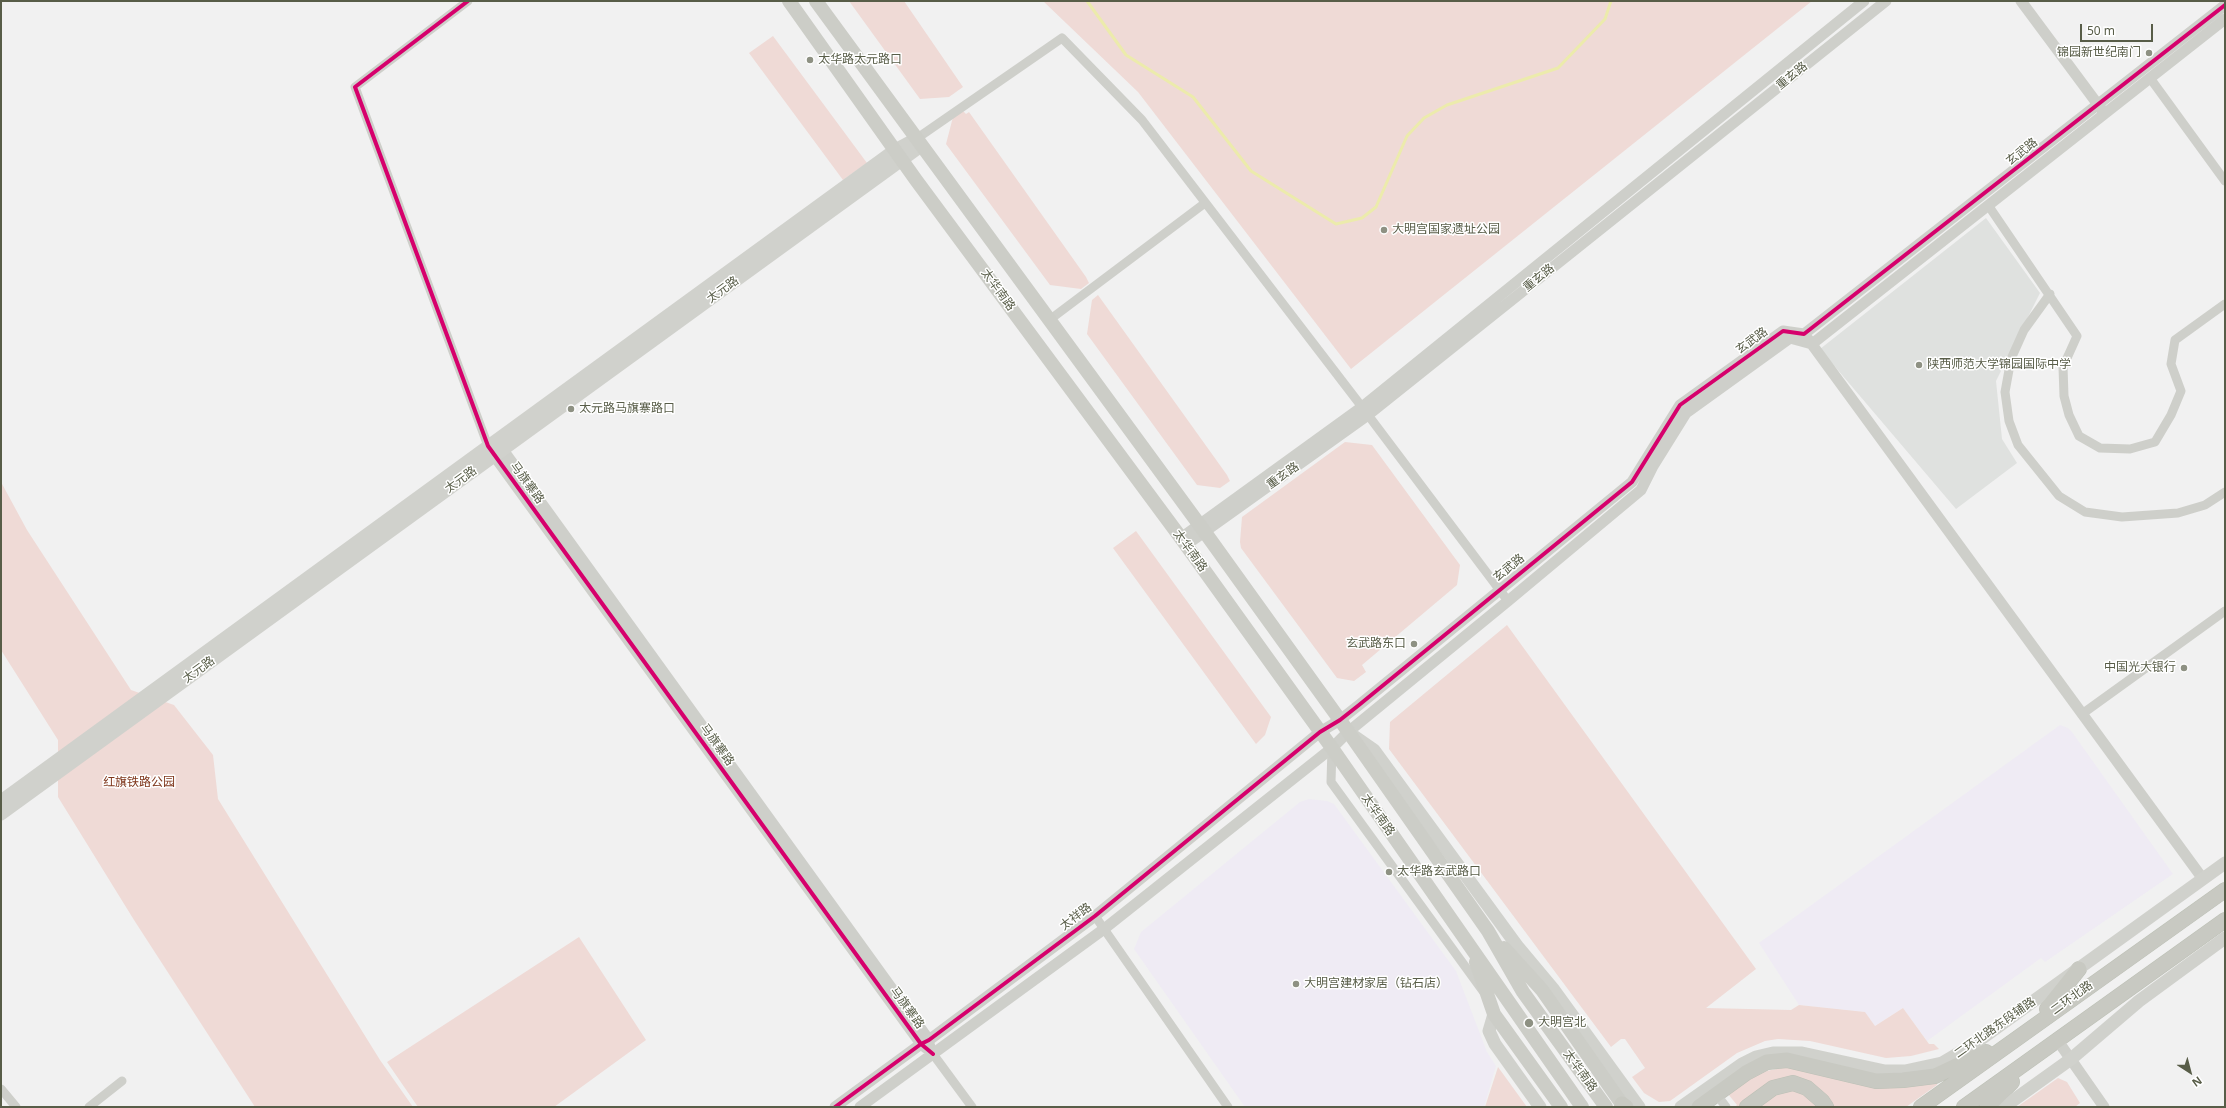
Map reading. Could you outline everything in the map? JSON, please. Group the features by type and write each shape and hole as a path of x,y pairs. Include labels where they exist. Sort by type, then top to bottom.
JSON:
{"highway":[{"name":"二环北路","path":"1920,1107 2225,890"},
{"path":"1964,1107 2225,920"},
{"path":"2035,1024 2079,969"},
{"path":"1698,1107 1746,1073 1767,1062 1787,1060 1876,1081 1903,1080 1935,1076 2021,1035"},
{"path":"1987,1107 2053,1044"},
{"path":"1747,1107 1774,1088 1793,1083 1807,1088 1822,1101 1826,1107"}],"main road":[{"name":"太华南路","path":"790,1 898,155 1184,542 1332,748 1470,944 1582,1107"},
{"name":"太华南路","path":"816,1 1340,720 1488,931 1523,992 1606,1107"},
{"name":"太元路","path":"1,801 495,448 898,155 919,143"},
{"name":"太元路","path":"1,814 495,448"},
{"path":"1348,732 1374,750 1513,941 1554,990 1639,1107"},
{"name":"二环北路东段辅路","path":"1681,1107 1712,1088 1742,1064 1756,1057 1773,1053 1802,1053 1885,1071 1924,1068 1958,1055 2225,863"},
{"path":"1488,931 1542,990 1624,1106"},
{"path":"2004,1107 2071,1059 2139,1001 2225,938"},
{"path":"1470,944 1492,1008 1561,1107"},
{"path":"1492,1008 1489,1031 1495,1044 1540,1107"}],"street":[{"path":"468,1 355,87 495,448"},
{"name":"重玄路","path":"1365,411 1864,1"},
{"name":"重玄路","path":"1184,542 1201,528 1365,411 1886,1"},
{"path":"2021,1 2101,109"},
{"name":"玄武路","path":"1332,748 1348,732 1641,490 1653,466 1686,413 1790,338 1812,344 1988,205 2225,5"},
{"name":"玄武路","path":"1320,732 1340,720 1632,482 1680,405 1783,331 1804,334 2101,109 2150,78 2225,19"},
{"path":"919,143 1062,38 1142,120 1365,411 1508,601"},
{"path":"2150,78 2225,181"},
{"path":"1048,320 1205,203"},
{"path":"1988,205 2050,294 2077,336 2063,367 2064,396 2069,415 2079,436 2100,448 2130,450 2155,442 2171,415 2181,391 2171,364 2175,340 2225,304"},
{"path":"2050,294 2024,330 2010,359 2005,392 2009,421 2018,445 2059,496 2085,512 2122,517 2178,513 2205,505 2225,492"},
{"path":"1804,334 2203,880"},
{"name":"马旗寨路","path":"495,448 972,1107"},
{"path":"2082,714 2225,611"},
{"name":"太祥路","path":"835,1107 1095,916 1320,732"},
{"path":"860,1107 1104,928 1332,748"},
{"path":"1332,748 1331,782 1492,1008"},
{"path":"1095,916 1228,1107"},
{"path":"2053,1044 2071,1059 2104,1107"},
{"path":"89,1107 122,1082"},
{"path":"1,1089 16,1107"}],"shaded area":[{"name":"陕西师范大学锦园国际中学","path":"1986,218 2040,293 1996,381 2002,439 2017,463 1956,509 1820,349"},
{"path":"2060,725 2068,728 2072,732 2173,874 2045,962 2041,958 1927,1041 1903,1008 1875,1026 1864,1012 1799,1005 1759,943"},
{"path":"1309,799 1327,801 1334,804 1456,971 1487,1052 1496,1066 1484,1107 1245,1107 1134,949 1141,932 1300,802"}],"green space":[{"path":"849,1 904,1 963,87 949,97 920,99"},
{"name":"大明宫国家遗址公园","path":"1043,1 1812,1 1351,369 1138,92"},
{"path":"773,36 867,163 843,180 749,53"},
{"path":"962,110 966,114 969,112 1086,277 1089,283 1081,289 1050,285 946,144 953,117"},
{"path":"1098,295 1227,475 1230,481 1220,488 1197,485 1087,334 1092,300"},
{"path":"1345,442 1372,445 1460,565 1457,585 1362,665 1366,672 1354,681 1337,678 1241,548 1240,542 1242,517"},
{"name":"红旗铁路公园","path":"1,482 27,530 131,690 174,705 213,755 218,799 380,1060 413,1107 255,1107 134,920 58,797 58,740 1,650"},
{"path":"1136,531 1271,717 1265,735 1256,744 1113,548"},
{"path":"1507,625 1756,969 1706,1008 1791,1010 1799,1005 1865,1012 1875,1026 1903,1008 1929,1044 1934,1044 1939,1049 1911,1056 1886,1058 1810,1041 1778,1039 1765,1041 1737,1053 1670,1101 1659,1102 1644,1093 1632,1077 1645,1068 1625,1039 1621,1039 1611,1047 1389,749 1390,722"},
{"path":"579,937 646,1040 554,1107 418,1107 387,1062"},
{"path":"1498,1067 1527,1107 1485,1107"},
{"path":"1787,1067 1901,1087 1932,1083 1937,1083 1937,1085 1906,1107 1735,1107 1737,1105 1728,1094 1761,1072"},
{"path":"2058,1078 2067,1082 2080,1103 2075,1107 2017,1107"}],"waterway":[{"path":"1087,1 1126,55 1193,97 1251,171 1336,224 1362,218 1376,207 1407,136 1424,118 1447,105 1558,68 1605,19 1611,1"}],"cycle path":[{"path":"468,1 355,87 488,446 921,1044 933,1054"},
{"path":"835,1107 921,1044 929,1040 1095,916 1320,732 1340,720 1359,705 1632,482 1680,405 1783,331 1804,334 2225,5"}],"place":[{"name":"锦园新世纪南门","path":"2149,53"},
{"name":"太华路太元路口","path":"810,60"},
{"name":"大明宫国家遗址公园","path":"1384,230"},
{"name":"陕西师范大学锦园国际中学","path":"1919,365"},
{"name":"太元路马旗寨路口","path":"571,409"},
{"name":"玄武路东口","path":"1414,644"},
{"name":"中国光大银行","path":"2184,668"},
{"name":"太华路玄武路口","path":"1389,872"},
{"name":"大明宫建材家居（钻石店）","path":"1296,984"},
{"name":"大明宫北","path":"1529,1023"}]}
